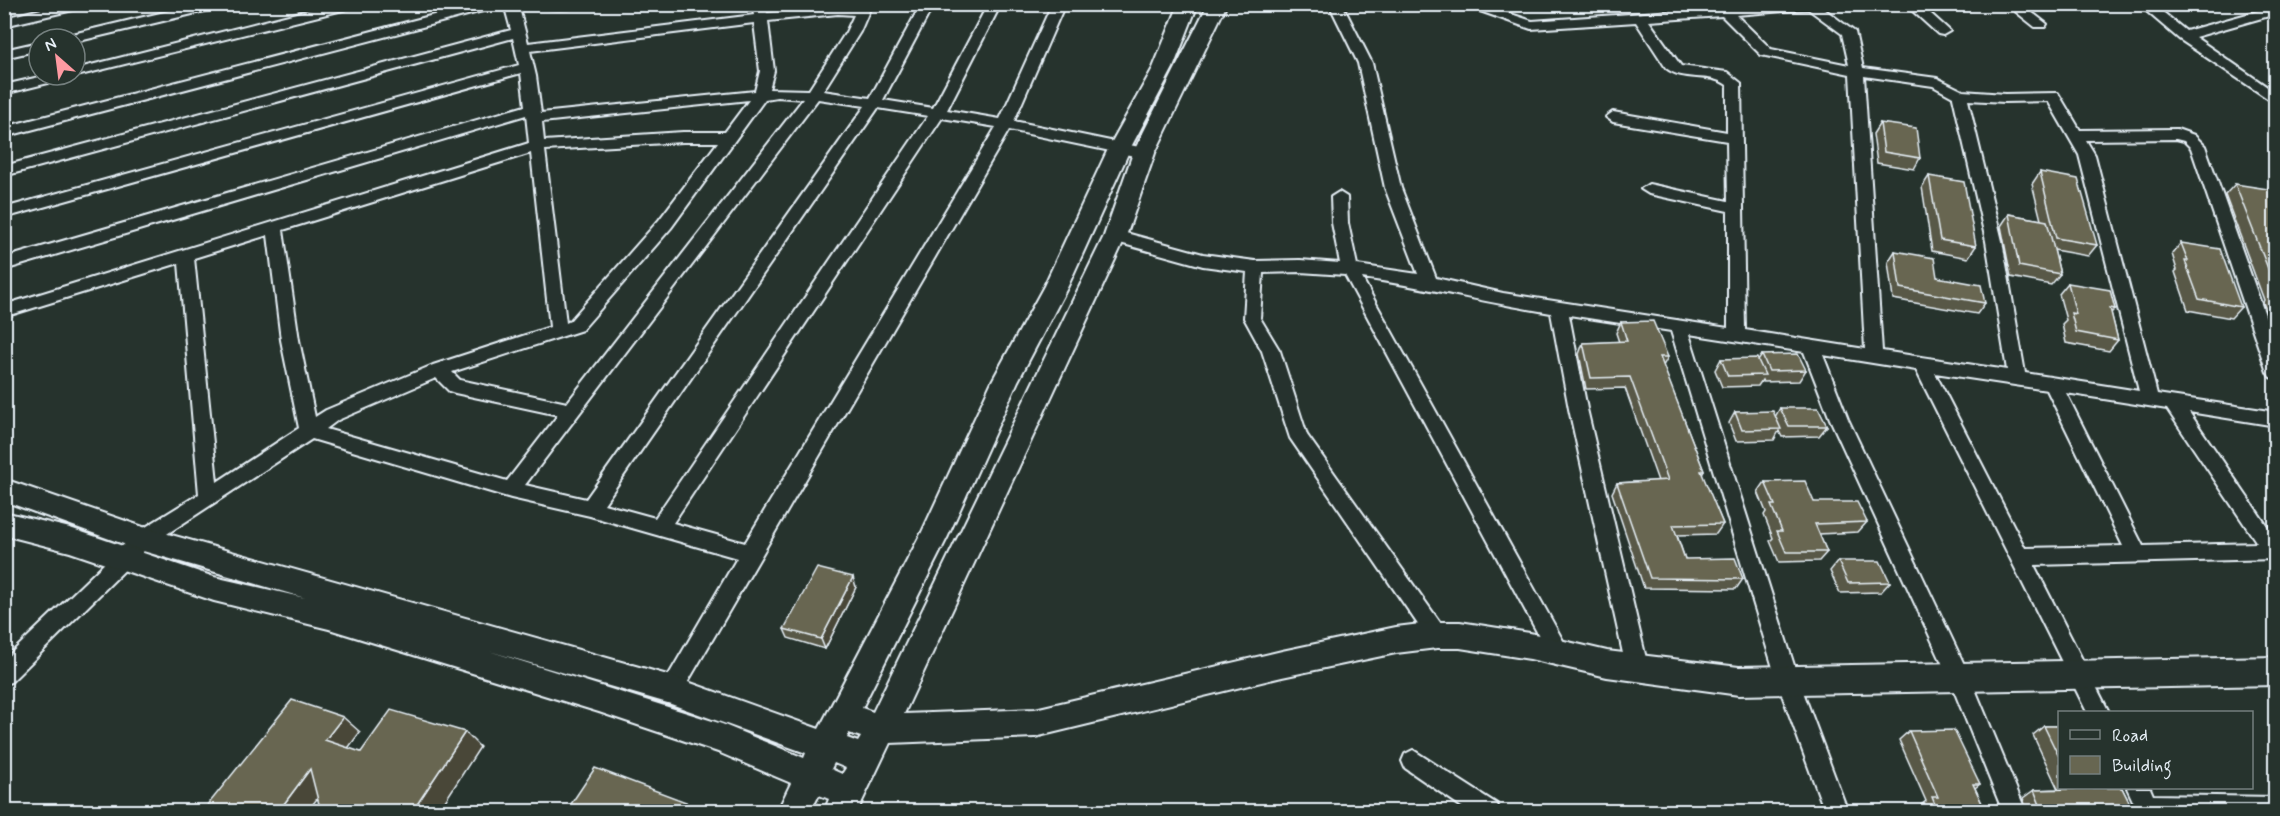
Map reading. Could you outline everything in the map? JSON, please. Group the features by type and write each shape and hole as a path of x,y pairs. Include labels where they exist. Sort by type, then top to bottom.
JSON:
{"street":[{"path":"4,22 81,4"},
{"path":"87,35 217,4"},
{"path":"87,70 350,4"},
{"path":"4,132 493,4"},
{"path":"511,4 526,67 533,113 559,331"},
{"path":"543,4 576,4"},
{"path":"590,508 874,103 928,4"},
{"path":"660,527 938,113 994,4"},
{"path":"671,690 1005,124 1059,4"},
{"path":"801,796 934,536 1005,381 1056,286 1120,147 1162,68 1189,4"},
{"path":"4,490 133,548 214,589 329,616 599,698 722,739 801,796 843,806 1115,236 1144,153 1218,4"},
{"path":"1335,4 1365,63 1393,188 1429,282"},
{"path":"1466,4 1531,25 1551,26 1641,19 1722,9 1817,5 1848,32 1857,71 1874,357"},
{"path":"1519,4 1531,25"},
{"path":"1911,4 1943,31"},
{"path":"2012,4 2040,24"},
{"path":"2144,4 2184,36 2276,100"},
{"path":"522,48 759,11 865,8"},
{"path":"511,490 814,94 853,32 865,8"},
{"path":"1722,9 1766,52 1857,71 1937,81 1960,95 2005,98 2053,96 2087,154 2150,400"},
{"path":"2184,36 2276,10"},
{"path":"4,675 133,548 332,416 439,370 576,326 665,224 761,94 767,71 759,11"},
{"path":"1641,19 1671,65 1677,70 1722,75 1734,83 1737,336"},
{"path":"4,171 518,32"},
{"path":"4,54 27,49"},
{"path":"4,213 526,67"},
{"path":"4,90 27,84"},
{"path":"2260,90 2276,87"},
{"path":"4,264 533,113 761,94 814,94 1005,124 1144,153"},
{"path":"1960,95 1994,241 2017,380"},
{"path":"1613,117 1736,138"},
{"path":"2076,135 2177,134 2189,138 2198,146 2276,372"},
{"path":"4,311 536,147 673,137 730,137"},
{"path":"1649,189 1737,208"},
{"path":"1339,197 1340,223 1350,270 1559,653"},
{"path":"274,227 290,340 309,431"},
{"path":"1115,236 1203,260 1255,267 1300,266 1350,270 1429,282 1503,299 1559,308 2276,418"},
{"path":"186,255 209,497"},
{"path":"1255,267 1252,318 1271,351 1299,438 1437,635"},
{"path":"1559,308 1578,409 1637,667"},
{"path":"1678,326 1788,681 1837,812"},
{"path":"1811,347 1839,419 1959,677 2015,812"},
{"path":"1922,365 2097,711"},
{"path":"439,370 455,386 570,411"},
{"path":"2053,385 2137,554"},
{"path":"2173,404 2275,551"},
{"path":"309,431 511,490 590,508 750,554"},
{"path":"4,523 70,540 133,548 671,690 866,760"},
{"path":"2019,557 2275,551"},
{"path":"840,716 881,729 1035,723 1282,664 1396,640 1437,635 1460,635 1637,667 1739,681 2276,671"},
{"path":"1413,760 1489,812"},
{"path":"2145,802 2276,808"}],"building":[{"path":"1880,123 1916,128 1920,158 1884,152"},
{"path":"2040,172 2078,179 2097,245 2056,238"},
{"path":"1929,176 1964,182 1976,246 1940,240"},
{"path":"2235,184 2274,190 2276,194 2276,289"},
{"path":"2009,214 2047,221 2060,274 2019,266"},
{"path":"2181,243 2220,249 2241,307 2199,299"},
{"path":"1895,251 1934,258 1937,277 1981,285 1985,303 1900,288"},
{"path":"2068,283 2110,290 2115,309 2110,308 2118,340 2076,332 2071,313 2076,314"},
{"path":"1653,321 1668,357 1660,357 1704,471 1701,471 1723,524 1673,525 1685,559 1735,558 1743,579 1650,578 1617,483 1668,480 1630,377 1591,378 1583,343 1627,341 1621,322"},
{"path":"1798,354 1806,370 1769,371 1762,355"},
{"path":"1757,358 1765,375 1728,376 1721,359"},
{"path":"1780,408 1818,408 1827,426 1789,426"},
{"path":"1773,411 1781,429 1742,430 1735,412"},
{"path":"1805,481 1814,502 1857,502 1867,522 1815,524 1827,552 1786,552 1777,531 1782,531 1771,505 1775,505 1765,482"},
{"path":"1838,561 1880,561 1890,582 1848,583"},
{"path":"817,568 853,577 821,639 784,629"},
{"path":"292,700 343,717 325,740 361,752 391,710 465,732 412,812 321,812 310,769 278,812 202,812"},
{"path":"2044,726 2058,726 2058,755"},
{"path":"1954,730 1980,784 1973,784 1986,812 1938,812 1932,797 1938,797 1909,731"},
{"path":"595,768 686,802 688,812 580,812 569,807"},
{"path":"2122,789 2134,812 2037,812 2034,806 2040,805 2034,790"}]}
